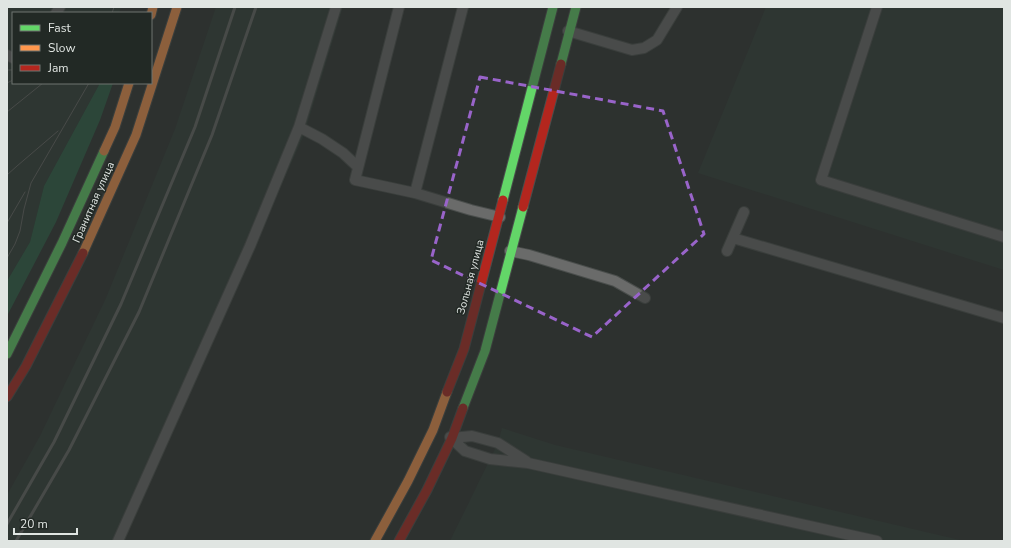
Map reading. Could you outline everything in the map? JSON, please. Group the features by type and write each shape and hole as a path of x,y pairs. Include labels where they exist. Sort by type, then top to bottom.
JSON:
{"street":[{"name":"Гранитная улица","path":"7,398 26,366 85,250 136,135 177,7"},
{"name":"Зольная улица","path":"375,541 408,481 433,430 464,349 554,7"},
{"path":"399,541 427,490 452,438 484,351 520,222 576,7"},
{"name":"Гранитная улица","path":"7,354 62,244 116,127 129,84"}],"lane":[{"path":"118,541 250,246 299,127 336,7"},
{"path":"399,7 355,180 415,193 471,210 520,222"},
{"path":"415,193 463,7"},
{"path":"549,26 632,50 644,48 657,40 677,7"},
{"path":"877,7 821,180 1004,237"},
{"path":"299,127 322,139 358,167"},
{"path":"727,250 744,212"},
{"path":"733,238 1004,318"},
{"path":"490,247 529,255 615,281 645,298"},
{"path":"433,430 452,438 465,451 490,459 528,463 876,541"},
{"path":"452,438 472,436 498,443 528,463"}],"highlighted area":[{"path":"480,77 663,111 704,234 592,337 431,260"}],"shaded area":[{"path":"7,7 121,7 119,12 12,12 12,84 99,84 44,186 30,242 7,281"},
{"path":"216,7 343,7 304,135 121,541 7,541 7,495 40,436 106,298 175,129"},
{"path":"766,7 1004,7 1004,270 698,173"},
{"path":"502,428 555,445 964,541 450,541 498,443"}],"green space":[{"path":"99,84 113,84 100,120 56,222 7,316 7,281 30,242 44,186"}],"tram line":[{"path":"112,12 114,7"},
{"path":"7,70 12,70"},
{"path":"7,83 12,80"},
{"path":"7,112 42,84"},
{"path":"7,258 20,231 31,183 88,84"},
{"path":"7,175 58,131"},
{"path":"7,223 25,192"}],"railway":[{"path":"7,524 54,442 121,304 195,127 235,7"},
{"path":"16,541 69,450 139,312 212,135 256,7"}],"traffic: fast":[{"path":"503,200 553,7"},
{"path":"561,64 576,7"},
{"path":"7,354 62,243 104,151"},
{"path":"463,408 485,351 523,207"}],"traffic: slow":[{"path":"152,12 153,7"},
{"path":"83,253 136,135 177,7"},
{"path":"104,151 115,127 129,84"},
{"path":"375,541 408,481 433,430 447,392"}],"traffic: jam":[{"path":"523,207 561,64"},
{"path":"447,392 464,349 503,200"},
{"path":"7,397 26,366 83,253"},
{"path":"399,541 427,490 452,438 463,408"}]}
